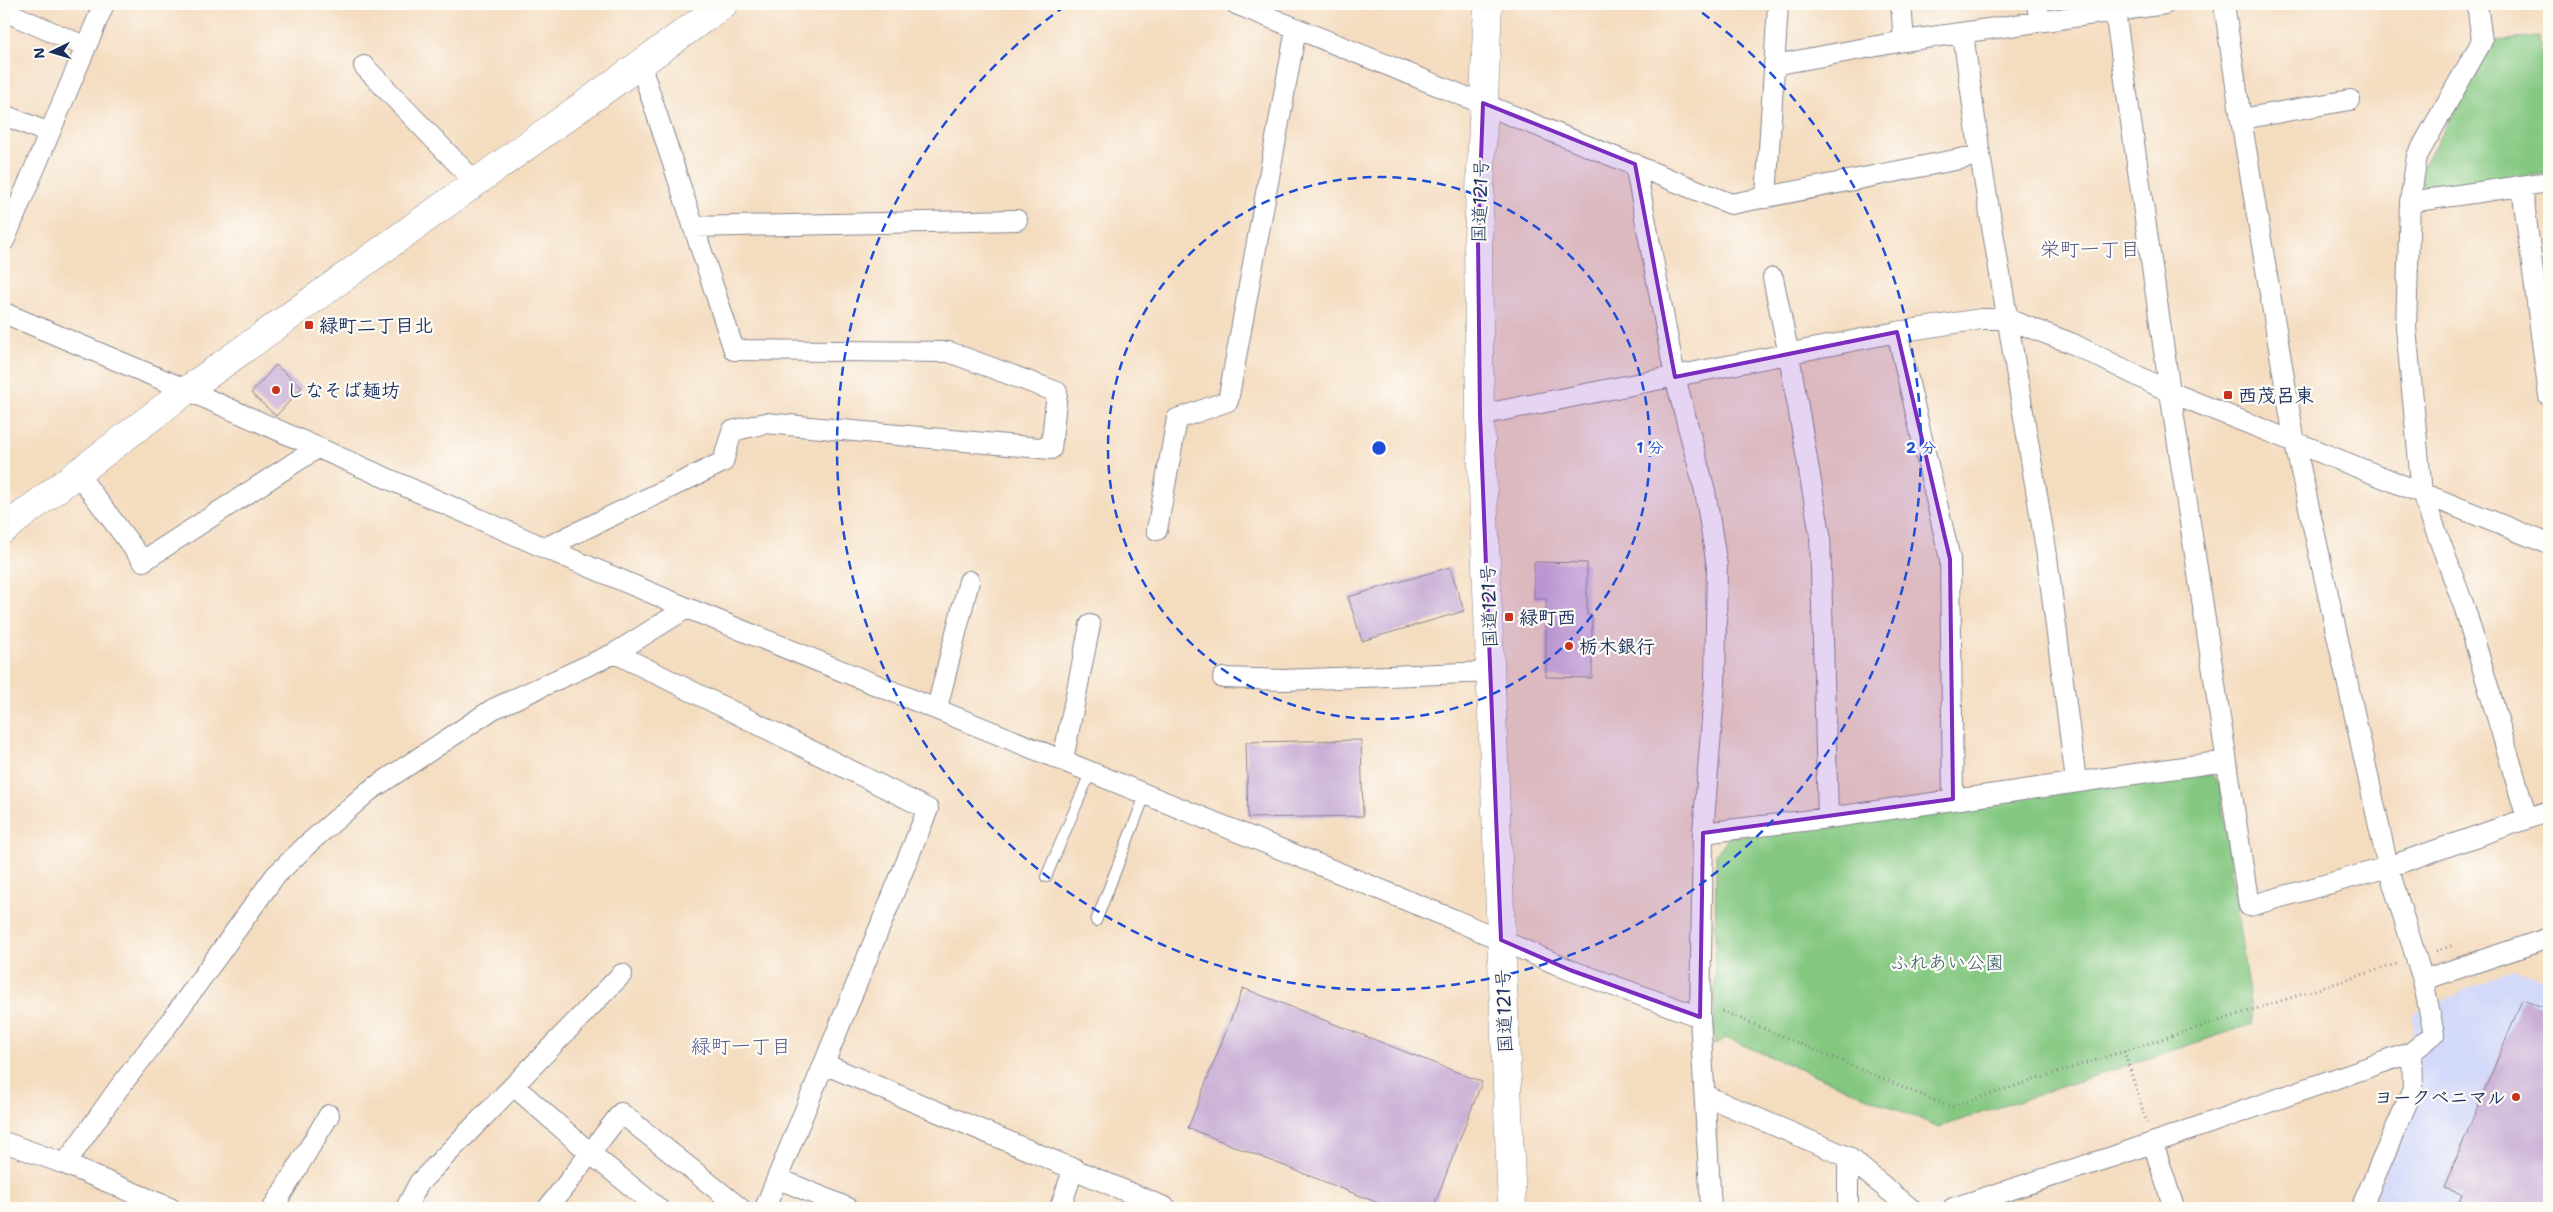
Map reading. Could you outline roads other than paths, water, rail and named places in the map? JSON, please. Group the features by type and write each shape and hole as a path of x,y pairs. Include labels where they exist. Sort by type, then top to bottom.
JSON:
{"main road":[{"path":"4,529 187,390 724,4"},
{"name":"国道121号","path":"1488,4 1478,240 1480,415 1492,672 1512,1208"}],"street":[{"path":"5,236 104,4"},
{"path":"1236,4 1731,204 1980,155"},
{"path":"1766,198 1778,4"},
{"path":"1901,4 1904,41"},
{"path":"1774,65 1904,41 1963,34 2039,13 2115,11 2165,4"},
{"path":"1953,1208 2153,1143 2412,1052 2434,1034 2423,980 2388,867 2295,444 2240,119 2224,4"},
{"path":"2477,4 2482,41 2417,156 2410,202 2406,328 2422,493 2465,609 2527,818"},
{"path":"4,11 86,47"},
{"path":"2115,11 2225,761 2249,906 2388,867 2549,811"},
{"path":"1157,530 1177,419 1228,401 1296,29"},
{"path":"1963,34 1980,155 2046,548 2076,781"},
{"path":"545,548 723,462 732,431 766,423 1051,449 1057,392 948,352 734,350 640,63"},
{"path":"364,66 476,183"},
{"path":"2240,119 2350,100"},
{"path":"4,114 49,133"},
{"path":"1635,164 1675,377 1705,491 1717,566 1715,682 1703,833 1700,1017 1711,1208"},
{"path":"2410,202 2549,182"},
{"path":"2522,187 2549,396"},
{"path":"693,227 1017,220"},
{"path":"1773,278 1789,355 1820,534 1828,818"},
{"path":"4,313 187,390 545,548 687,608 1146,793 1570,970 1700,1017"},
{"path":"1480,415 1789,355 1896,332 1982,319 2007,319 2071,343 2170,392 2295,444 2549,544"},
{"path":"1896,332 1950,559 1953,799"},
{"path":"77,473 143,561 317,448"},
{"path":"937,708 969,581"},
{"path":"65,1164 275,876 310,842 369,792 493,709 614,653 687,608"},
{"path":"1063,759 1090,625"},
{"path":"614,653 928,809 765,1208"},
{"path":"1223,678 1283,680 1492,672"},
{"path":"1703,833 1828,818 2225,761"},
{"path":"2423,980 2549,938"},
{"path":"406,1208 419,1183 622,974"},
{"path":"2361,1208 2412,1089 2412,1052"},
{"path":"824,1064 1166,1208"},
{"path":"514,1086 590,1153 658,1208"},
{"path":"1706,1096 1848,1157 1910,1208"},
{"path":"548,1208 621,1112 740,1208"},
{"path":"273,1208 329,1116"},
{"path":"4,1142 65,1164 170,1208"},
{"path":"2153,1143 2174,1208"},
{"path":"1848,1157 1848,1208"},
{"path":"1060,1208 1074,1168"},
{"path":"777,1178 848,1208"}],"lane":[{"path":"1046,877 1091,771"},
{"path":"1096,920 1146,793"}],"place":[{"name":"緑町二丁目北","path":"309,325"},
{"name":"しなそば麺坊","path":"276,390"},
{"name":"西茂呂東","path":"2228,395"},
{"name":"緑町西","path":"1509,617"},
{"name":"栃木銀行","path":"1569,646"},
{"name":"ヨークベニマル","path":"2516,1097"}],"district":[{"name":"栄町一丁目","path":"2090,249"},
{"name":"緑町一丁目","path":"741,1046"}],"park label":[{"name":"ふれあい公園","path":"1947,962"}]}
